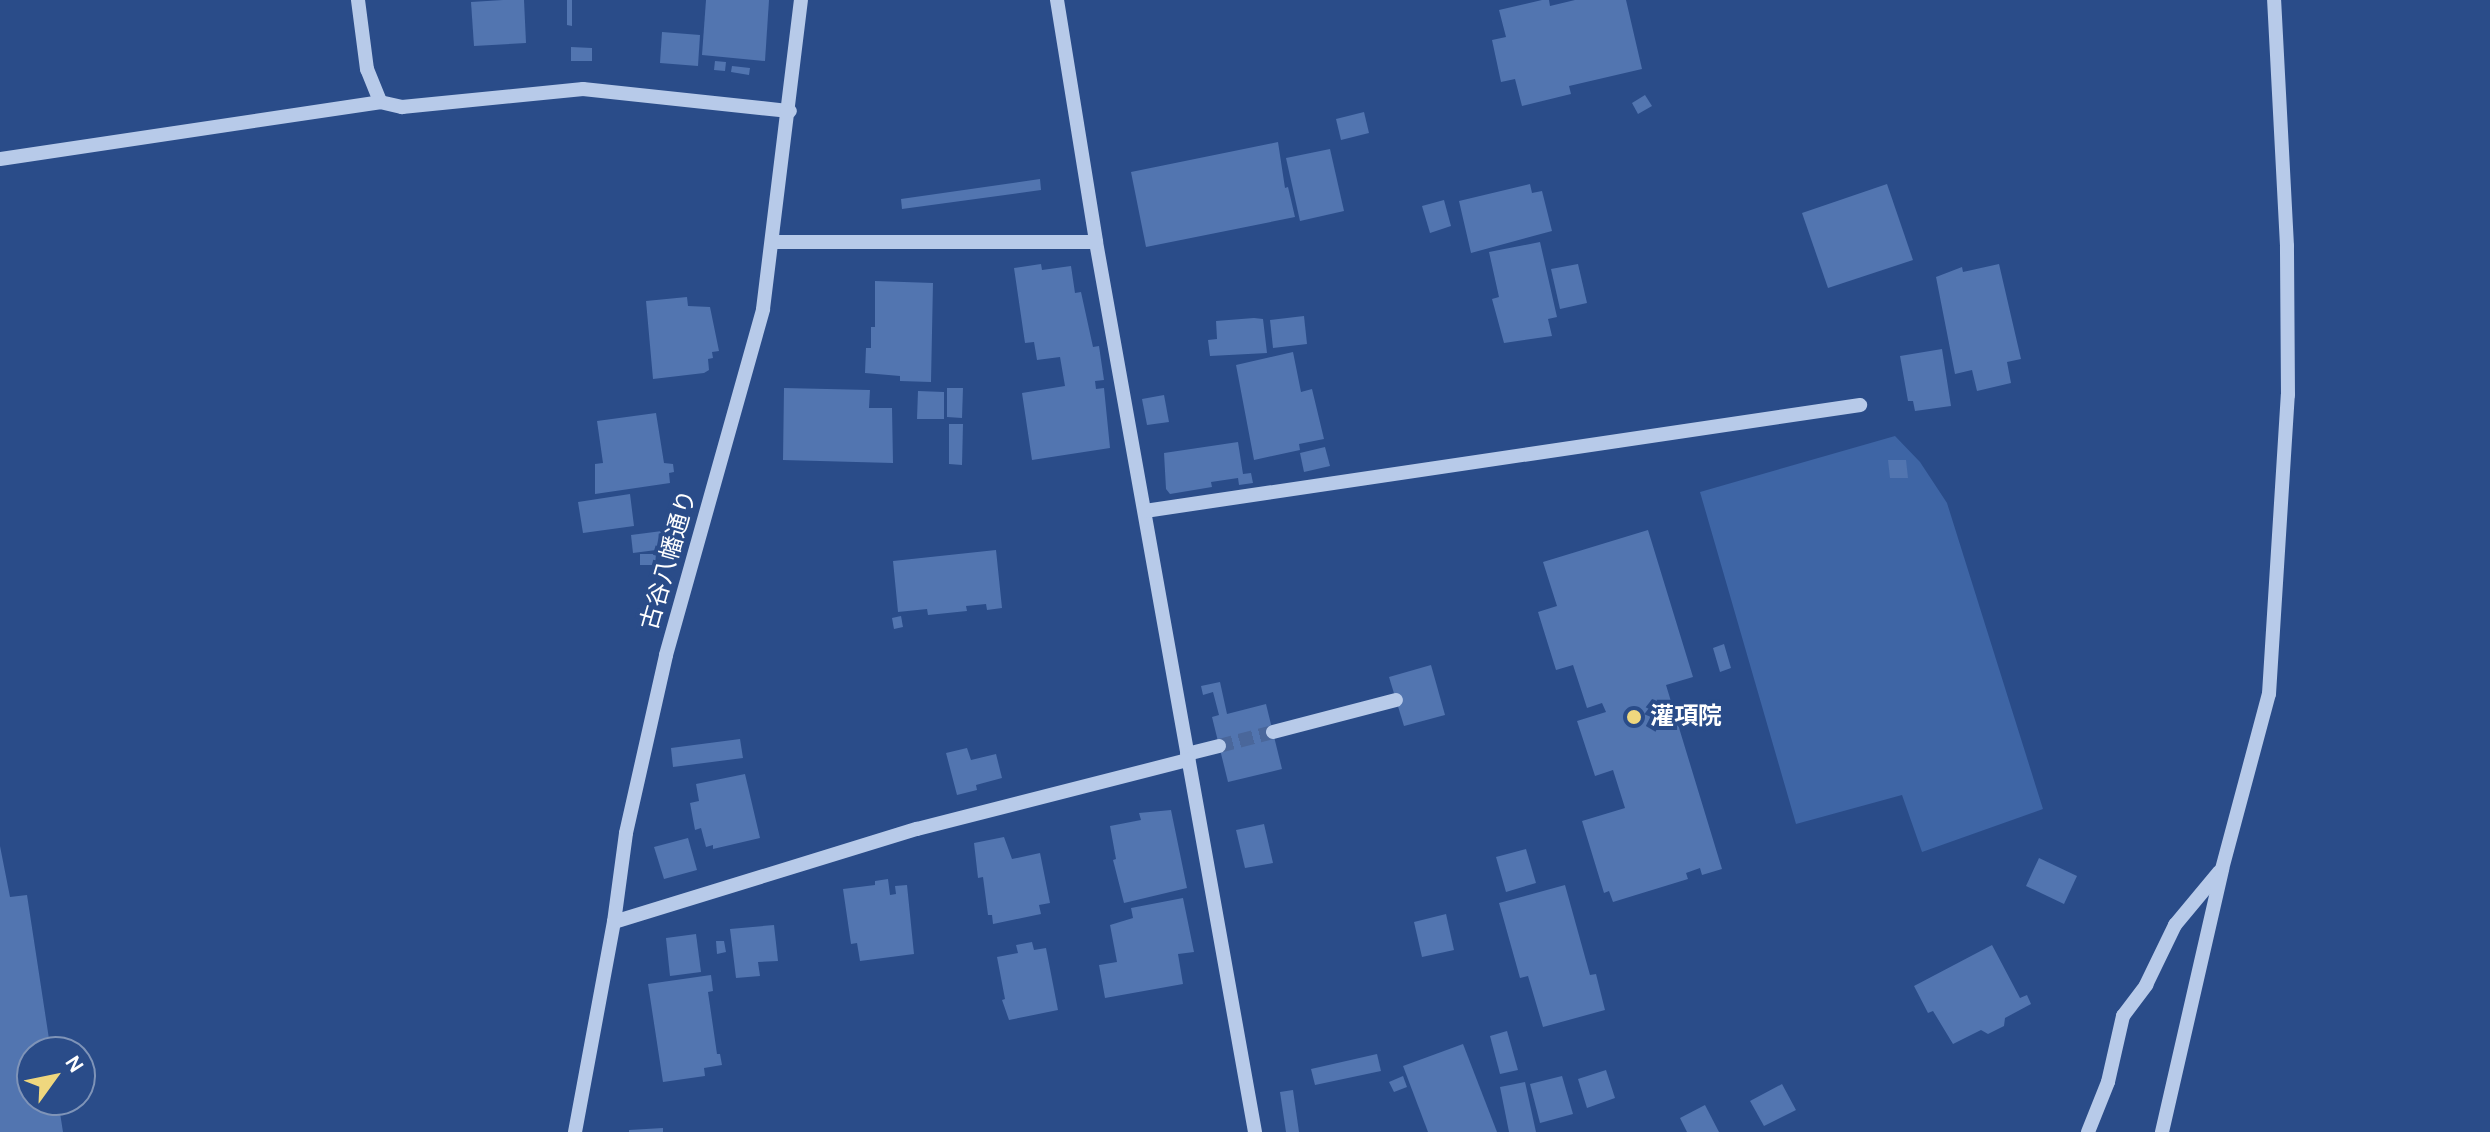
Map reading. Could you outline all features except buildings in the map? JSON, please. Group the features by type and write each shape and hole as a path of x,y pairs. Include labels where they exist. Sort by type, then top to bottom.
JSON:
{"street":[{"path":"358,0 367,69 380,102"},
{"name":"古谷八幡通り","path":"575,1132 614,922 626,833 666,655 763,309 790,111 801,0"},
{"path":"1057,0 1096,242 1255,1132"},
{"path":"2162,1132 2222,869 2269,694 2288,395 2287,246 2274,0"},
{"path":"0,159 380,102 402,107 583,89 790,111"},
{"path":"773,242 1096,242"},
{"path":"1145,511 1860,405"},
{"path":"1273,732 1396,700"},
{"path":"614,922 917,829 1219,746"},
{"path":"2088,1132 2108,1082 2123,1016 2146,985 2175,925 2222,869"}],"shaded area":[{"path":"1895,436 1920,462 1947,503 2043,809 1922,852 1902,795 1796,824 1700,492"}],"tunnel":[{"path":"1219,746 1273,732"}],"place":[{"name":"灌項院","path":"1634,717"}]}
